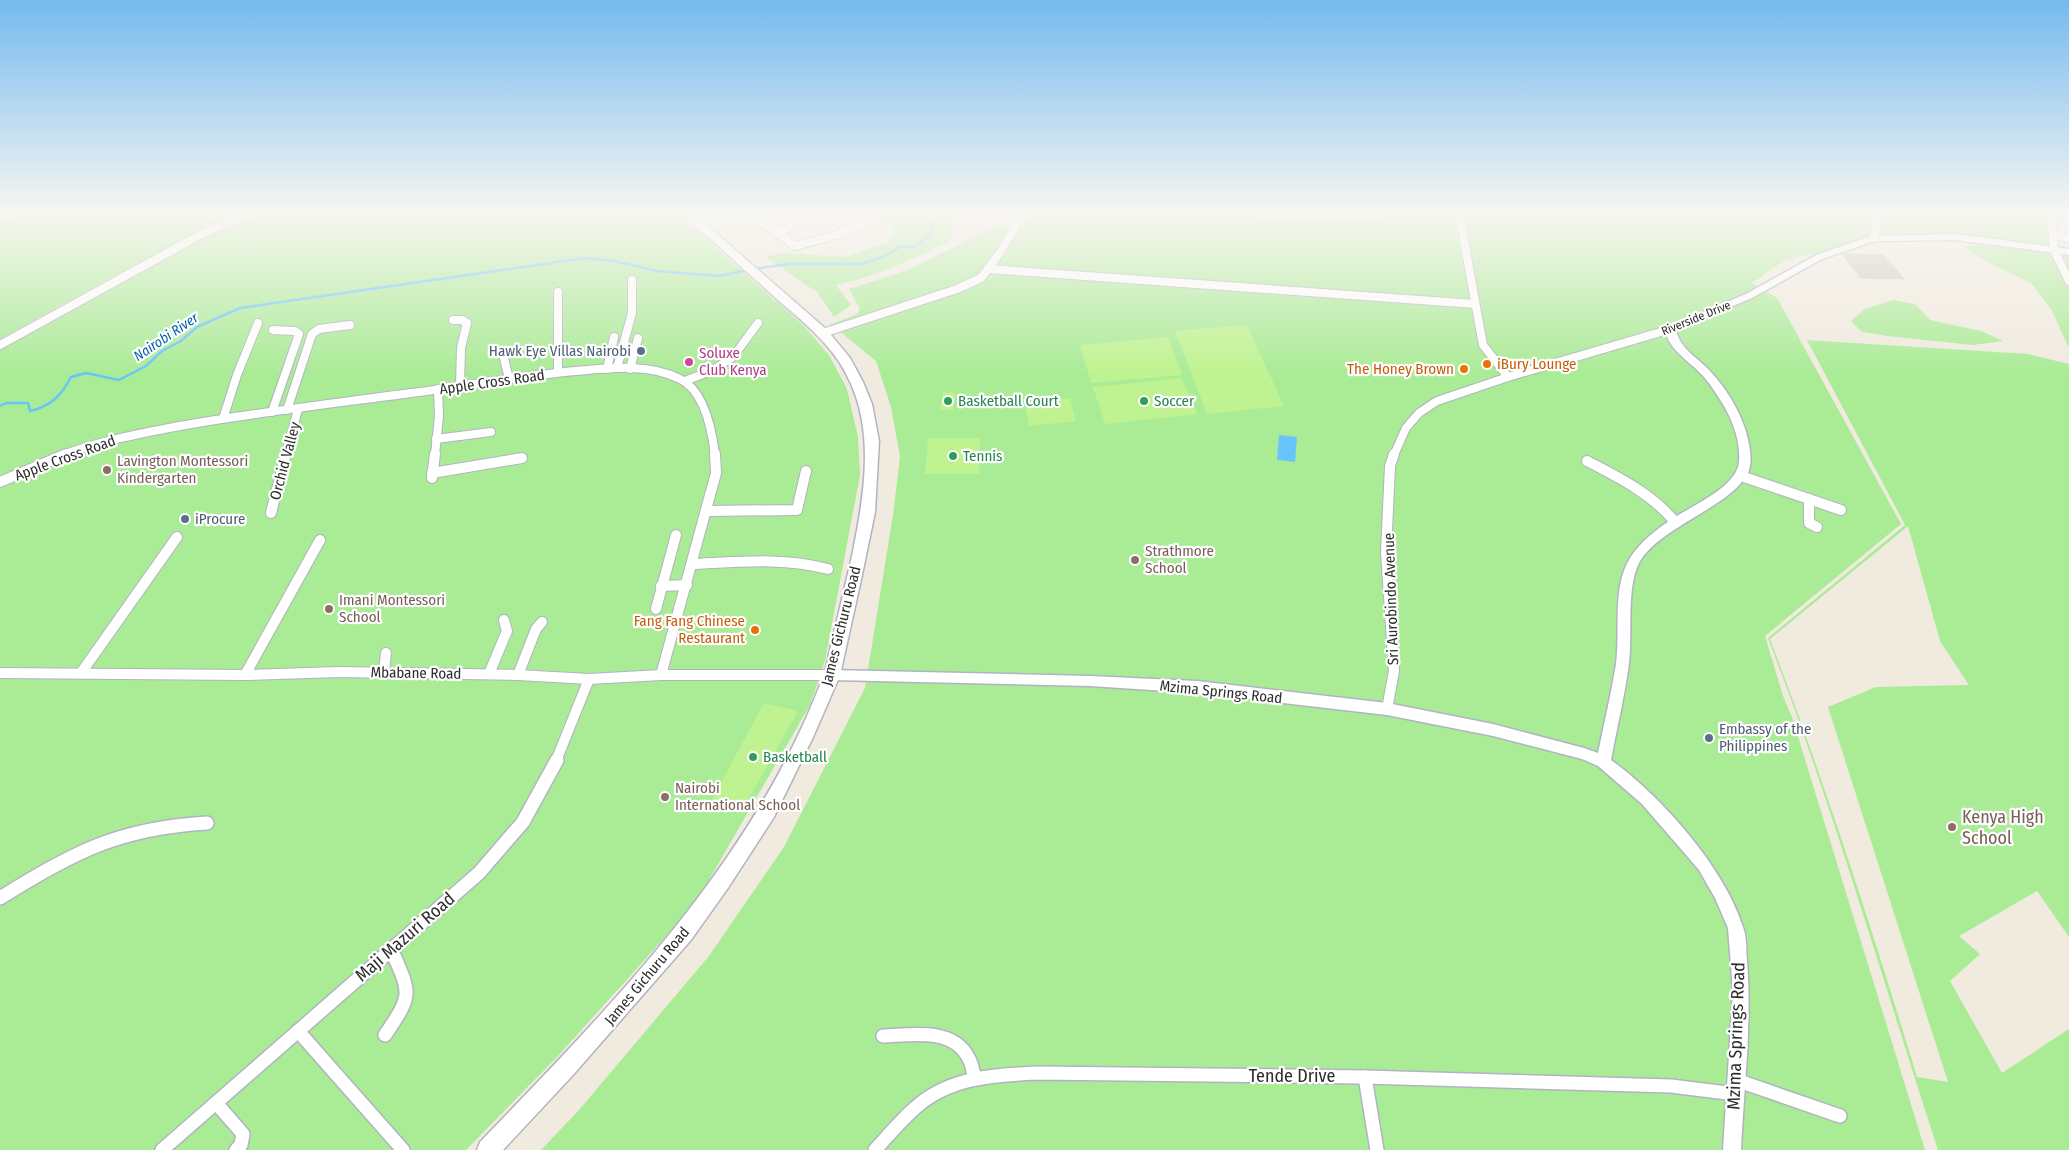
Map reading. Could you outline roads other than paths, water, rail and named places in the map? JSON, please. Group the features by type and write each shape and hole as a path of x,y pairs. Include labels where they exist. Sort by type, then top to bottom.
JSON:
{"main road":[{"name":"James Gichuru Road","path":"488,1150 615,1014 684,933 721,882 768,811 806,735 832,675 868,512 872,442 866,404 846,361 823,333 747,267"}],"street":[{"path":"0,345 142,267"},
{"path":"1468,267 1483,345 1492,359 1508,377"},
{"name":"Riverside Drive","path":"1508,377 1671,329 1704,313 1749,296 1800,267"},
{"path":"2062,267 2069,281"},
{"path":"823,333 956,289 982,278 989,269 1475,304"},
{"path":"612,368 629,333 635,298 632,280"},
{"path":"558,292 558,372"},
{"path":"453,320 462,320 466,323 461,348 460,386"},
{"path":"223,419 237,375 258,323"},
{"path":"661,675 716,473 714,441 701,402 685,381 713,370 733,357 758,323"},
{"path":"287,410 312,334 319,329 350,325"},
{"path":"1603,762 1624,651 1629,575 1637,557 1649,544 1676,523 1725,491 1741,476 1745,464 1742,434 1736,418 1704,371 1679,348 1672,337 1671,329"},
{"path":"272,412 299,334 294,331 273,330"},
{"path":"612,368 614,337"},
{"path":"630,369 638,338"},
{"path":"503,354 509,379"},
{"name":"Apple Cross Road","path":"0,482 51,460 102,442 223,419 558,372 612,368 630,369 649,371 685,381"},
{"name":"Sri Aurobindo Avenue","path":"1387,709 1394,671 1386,552 1390,466 1397,444 1406,428 1419,413 1437,401 1508,377"},
{"path":"438,389 439,416 432,475 522,458"},
{"name":"Orchid Valley","path":"271,512 298,409"},
{"path":"436,439 491,432"},
{"path":"1587,461 1643,491 1660,505 1676,523"},
{"path":"706,511 797,510 806,471"},
{"path":"1741,476 1841,510"},
{"path":"1809,499 1809,523 1817,527"},
{"path":"656,609 676,535"},
{"path":"81,673 177,537"},
{"path":"245,675 320,540"},
{"path":"692,564 796,562 814,564 828,569"},
{"path":"661,586 687,585"},
{"path":"489,674 507,631 504,620"},
{"path":"518,675 536,628 542,622"},
{"path":"384,672 386,653"},
{"name":"Mbabane Road","path":"0,673 245,675 384,672 489,674 589,679 661,675 832,675"},
{"name":"Mzima Springs Road","path":"832,675 1126,683 1197,688 1387,709 1493,730 1584,754 1603,762 1647,799 1704,865 1721,893 1736,928 1741,991 1732,1150"},
{"name":"Maji Mazuri Road","path":"162,1150 479,873 506,844 528,815 559,755 589,679"},
{"path":"0,898 65,859 95,844 151,828 180,823 208,823"},
{"path":"386,1035 407,998 401,973 391,950"},
{"path":"298,1031 403,1150"},
{"path":"883,1036 935,1035 949,1038 958,1044 968,1055 975,1078"},
{"name":"Tende Drive","path":"875,1150 929,1096 957,1083 975,1078 1038,1073 1365,1077 1735,1087 1840,1116"},
{"path":"1365,1077 1377,1150"},
{"path":"216,1104 243,1134 241,1145 236,1150"}],"water":[{"path":"1279,435 1297,437 1295,462 1277,460"}],"waterway":[{"name":"Nairobi River","path":"0,406 6,403 28,403 30,411 37,409 55,399 71,377 86,373 119,380 146,366 162,351 181,341 197,327 240,308 525,267"},
{"name":"Nairobi River","path":"638,267 657,271 718,276 748,270"},
{"name":"Nairobi River","path":"754,269 770,267"}],"place":[{"name":"Hawk Eye Villas Nairobi","path":"641,351"},
{"name":"Soluxe Club Kenya","path":"689,362"},
{"name":"iBury Lounge","path":"1487,364"},
{"name":"The Honey Brown","path":"1464,369"},
{"name":"Basketball Court","path":"948,401"},
{"name":"Soccer","path":"1144,401"},
{"name":"Tennis","path":"953,456"},
{"name":"Lavington Montessori Kindergarten","path":"107,470"},
{"name":"iProcure","path":"185,519"},
{"name":"Strathmore School","path":"1135,560"},
{"name":"Imani Montessori School","path":"329,609"},
{"name":"Fang Fang Chinese Restaurant","path":"755,630"},
{"name":"Embassy of the Philippines","path":"1709,738"},
{"name":"Basketball","path":"753,757"},
{"name":"Nairobi International School","path":"665,797"},
{"name":"Kenya High School","path":"1952,827"}]}
